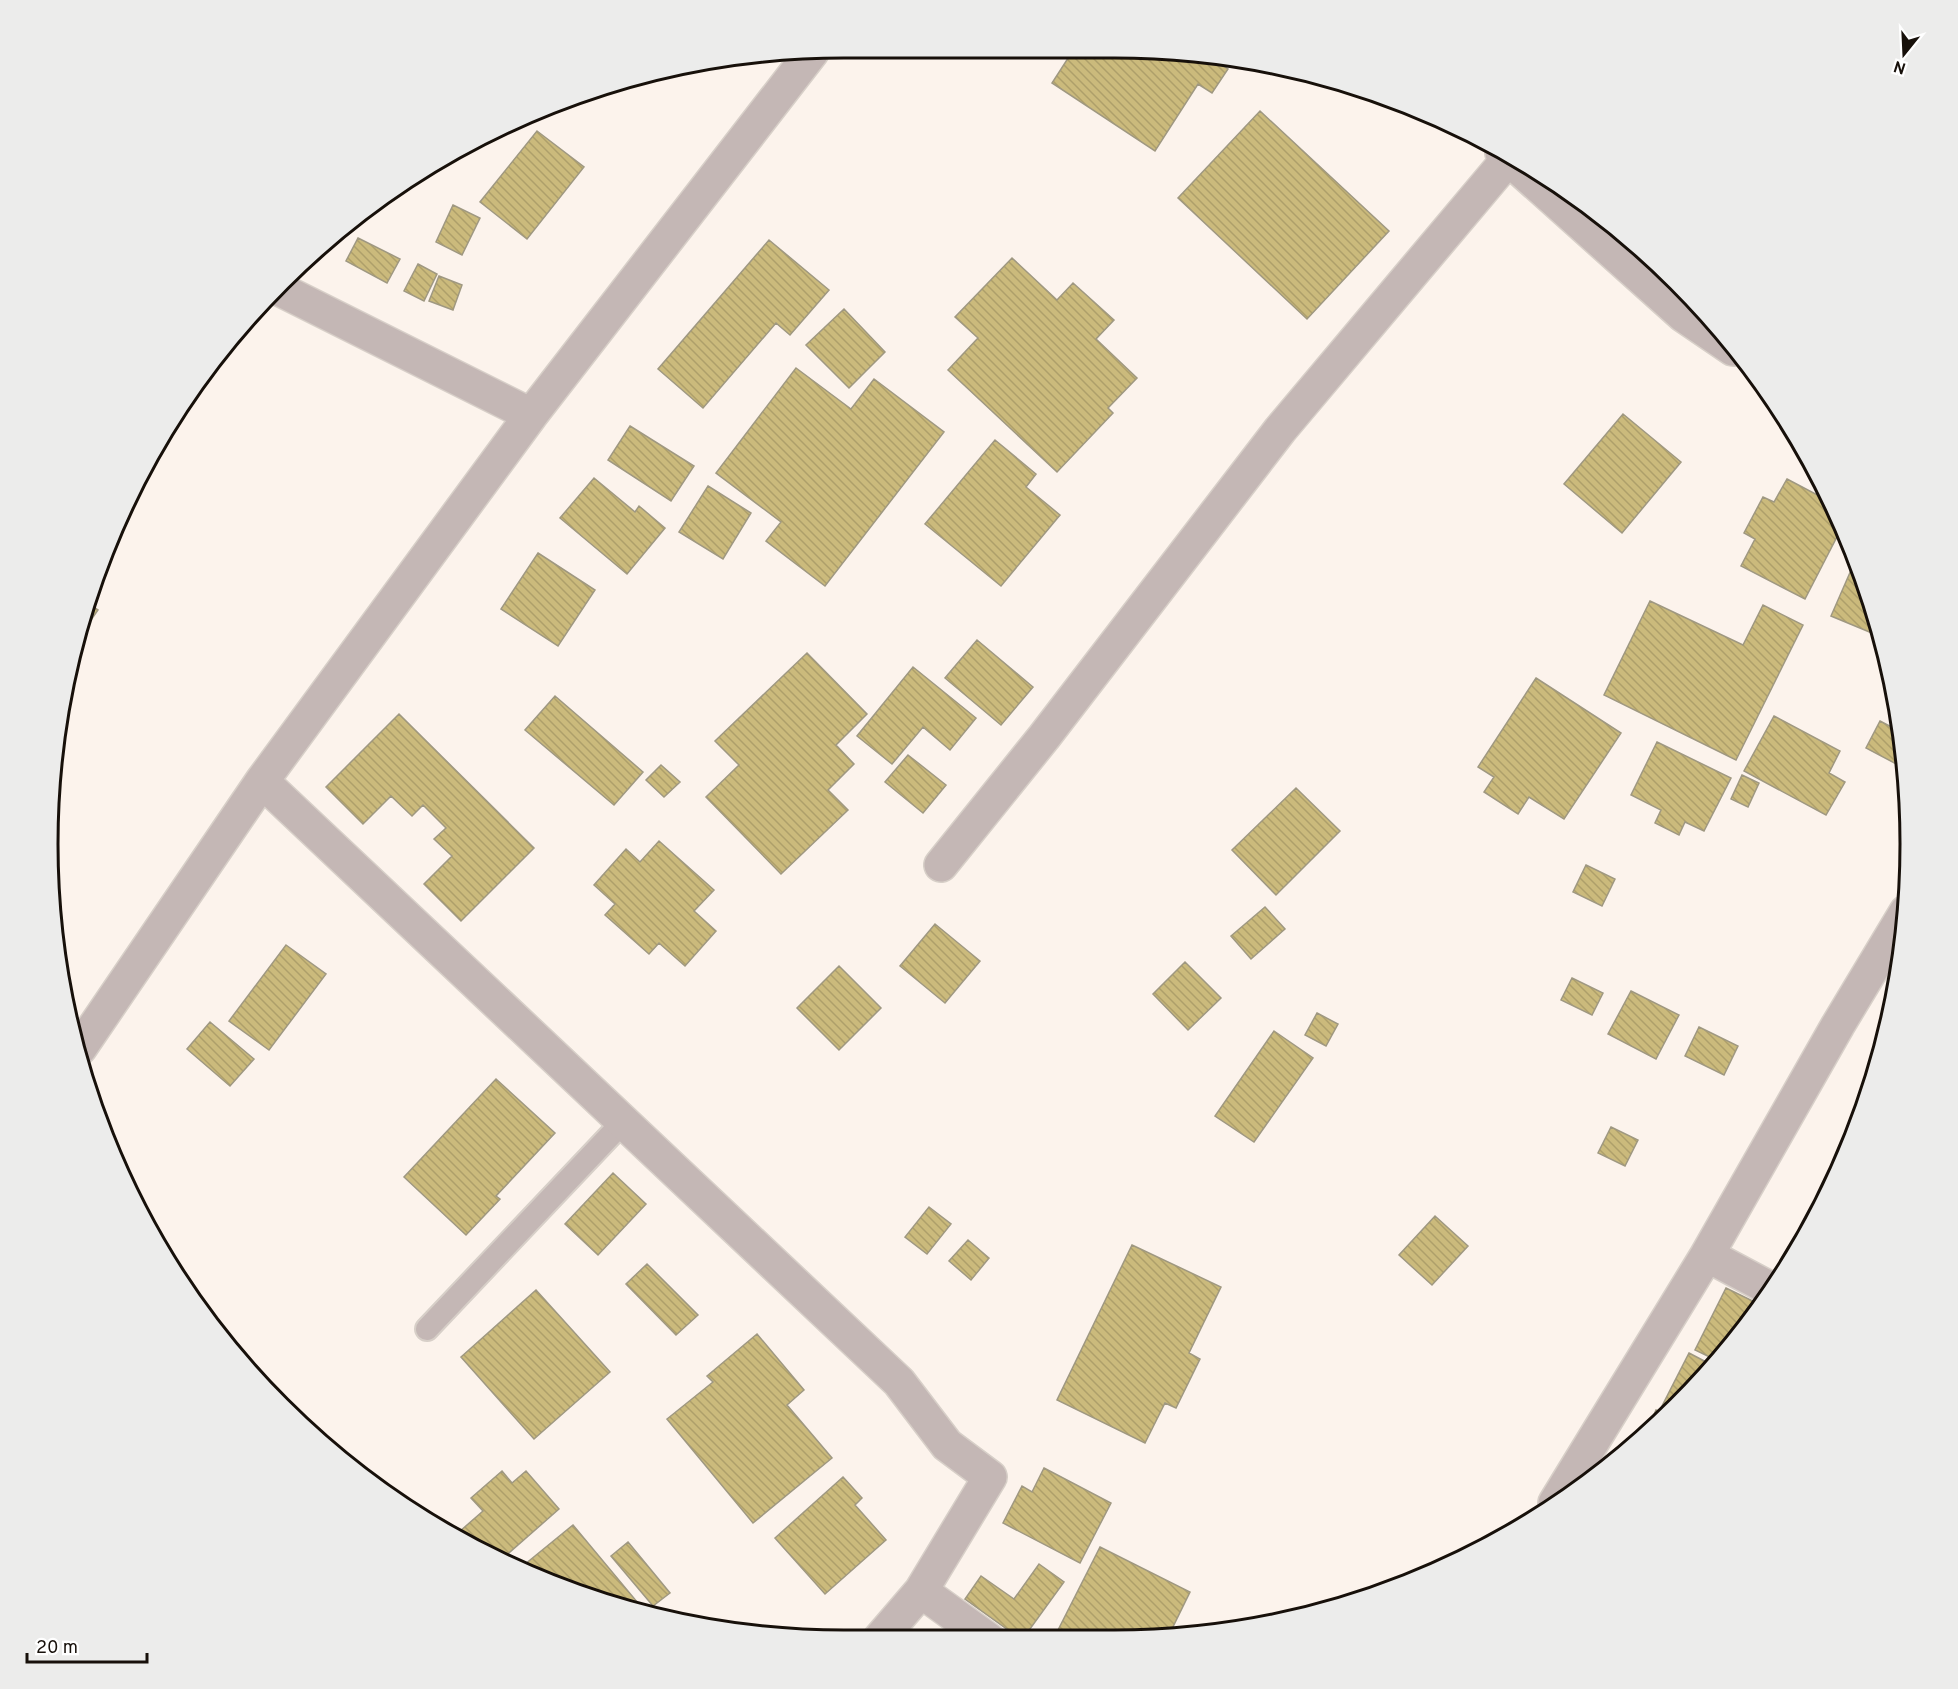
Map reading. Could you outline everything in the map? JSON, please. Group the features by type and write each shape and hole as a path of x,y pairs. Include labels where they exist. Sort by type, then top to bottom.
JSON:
{"street":[{"path":"84,1042 262,781 531,415 806,59"},
{"path":"941,865 1044,737 1280,430 1500,161"},
{"path":"1534,181 1683,315 1710,333"},
{"path":"286,292 531,415"},
{"path":"262,781 899,1382 947,1445 990,1477 921,1591 887,1630"},
{"path":"1564,1488 1707,1255 1838,1025 1895,931"},
{"path":"1707,1255 1764,1285"},
{"path":"921,1591 975,1630"}],"lane":[{"path":"427,1329 623,1122"}],"building":[{"path":"1068,58 1165,60 1216,65 1228,69 1212,93 1198,84 1155,151 1052,83"},
{"path":"1260,111 1389,231 1307,319 1178,198"},
{"path":"537,131 584,167 527,239 480,202"},
{"path":"453,205 480,218 462,255 436,242"},
{"path":"358,238 400,259 387,283 346,261"},
{"path":"769,240 829,290 790,335 776,323 703,408 658,369"},
{"path":"1012,258 1057,300 1073,283 1114,320 1096,339 1137,378 1108,408 1113,413 1057,472 948,370 978,338 955,317"},
{"path":"418,264 437,274 424,301 404,291"},
{"path":"439,276 462,285 453,310 429,301"},
{"path":"844,309 885,352 849,388 806,345"},
{"path":"796,368 851,409 874,379 944,432 825,586 766,541 781,522 716,473"},
{"path":"1623,414 1681,462 1622,533 1564,484"},
{"path":"630,426 694,466 671,501 608,460"},
{"path":"995,440 1036,474 1026,487 1060,515 1001,586 925,524"},
{"path":"594,478 635,512 639,506 665,528 627,574 560,518"},
{"path":"1787,479 1817,495 1837,537 1805,599 1741,566 1755,539 1744,533 1763,497 1774,502"},
{"path":"708,486 751,513 723,559 679,532"},
{"path":"538,553 595,590 558,646 501,609"},
{"path":"1850,572 1870,632 1831,616"},
{"path":"1650,601 1743,645 1763,605 1803,625 1736,760 1604,695"},
{"path":"977,640 1033,687 1001,725 945,678"},
{"path":"807,653 867,714 836,745 854,764 828,790 848,810 781,874 706,797 739,765 715,741"},
{"path":"913,667 976,718 950,750 923,727 892,764 857,736"},
{"path":"1536,678 1621,733 1564,819 1529,797 1518,814 1484,792 1494,777 1478,767"},
{"path":"555,696 643,772 614,805 525,730"},
{"path":"399,714 534,848 461,921 424,884 452,856 434,839 446,828 423,805 412,816 391,796 363,824 326,787"},
{"path":"1774,716 1840,751 1829,773 1845,782 1826,815 1744,771"},
{"path":"1880,721 1890,726 1895,763 1866,748"},
{"path":"1657,742 1731,778 1704,831 1685,822 1679,835 1655,823 1661,810 1631,795"},
{"path":"908,755 946,785 923,813 885,782"},
{"path":"661,765 680,782 664,797 646,780"},
{"path":"1742,775 1759,783 1748,807 1731,799"},
{"path":"1296,788 1340,831 1276,895 1232,850"},
{"path":"659,841 714,890 694,911 716,931 685,966 659,943 649,954 605,915 615,904 594,885 626,849 640,862"},
{"path":"1586,865 1615,879 1602,906 1573,892"},
{"path":"1265,907 1285,929 1251,959 1231,936"},
{"path":"935,924 980,961 945,1003 900,966"},
{"path":"286,945 326,974 269,1050 229,1021"},
{"path":"1185,962 1221,998 1188,1030 1153,994"},
{"path":"839,966 881,1008 839,1050 797,1008"},
{"path":"1572,978 1603,993 1592,1015 1561,1000"},
{"path":"1631,991 1679,1015 1656,1059 1608,1034"},
{"path":"1317,1013 1338,1024 1326,1046 1305,1035"},
{"path":"210,1022 254,1059 230,1086 187,1049"},
{"path":"1699,1027 1738,1046 1724,1075 1685,1056"},
{"path":"1274,1031 1313,1058 1254,1142 1215,1116"},
{"path":"496,1079 555,1133 496,1196 500,1199 466,1235 404,1177"},
{"path":"1611,1127 1638,1140 1625,1166 1598,1153"},
{"path":"613,1173 646,1204 598,1255 565,1224"},
{"path":"929,1207 951,1224 927,1254 905,1237"},
{"path":"1435,1216 1468,1246 1432,1285 1399,1255"},
{"path":"968,1240 989,1258 971,1280 949,1261"},
{"path":"1132,1245 1221,1287 1189,1353 1200,1359 1176,1408 1165,1403 1145,1443 1057,1400"},
{"path":"647,1264 698,1315 676,1335 626,1284"},
{"path":"1726,1288 1753,1301 1709,1357 1695,1350"},
{"path":"536,1290 610,1372 534,1439 461,1357"},
{"path":"757,1334 804,1390 787,1405 832,1458 753,1523 667,1419 713,1382 707,1376"},
{"path":"1689,1353 1705,1361 1669,1400 1661,1407"},
{"path":"1044,1468 1111,1503 1080,1563 1003,1523 1022,1486 1032,1492"},
{"path":"502,1471 512,1483 526,1471 559,1509 508,1554 461,1530 483,1511 471,1498"},
{"path":"843,1477 862,1498 855,1505 886,1540 825,1594 775,1538"},
{"path":"573,1525 638,1603 592,1589 527,1563"},
{"path":"628,1542 670,1593 653,1606 611,1556"},
{"path":"1100,1547 1190,1592 1172,1628 1058,1630"},
{"path":"1039,1564 1064,1582 1029,1630 1008,1630 965,1599 981,1576 1014,1599"}]}
